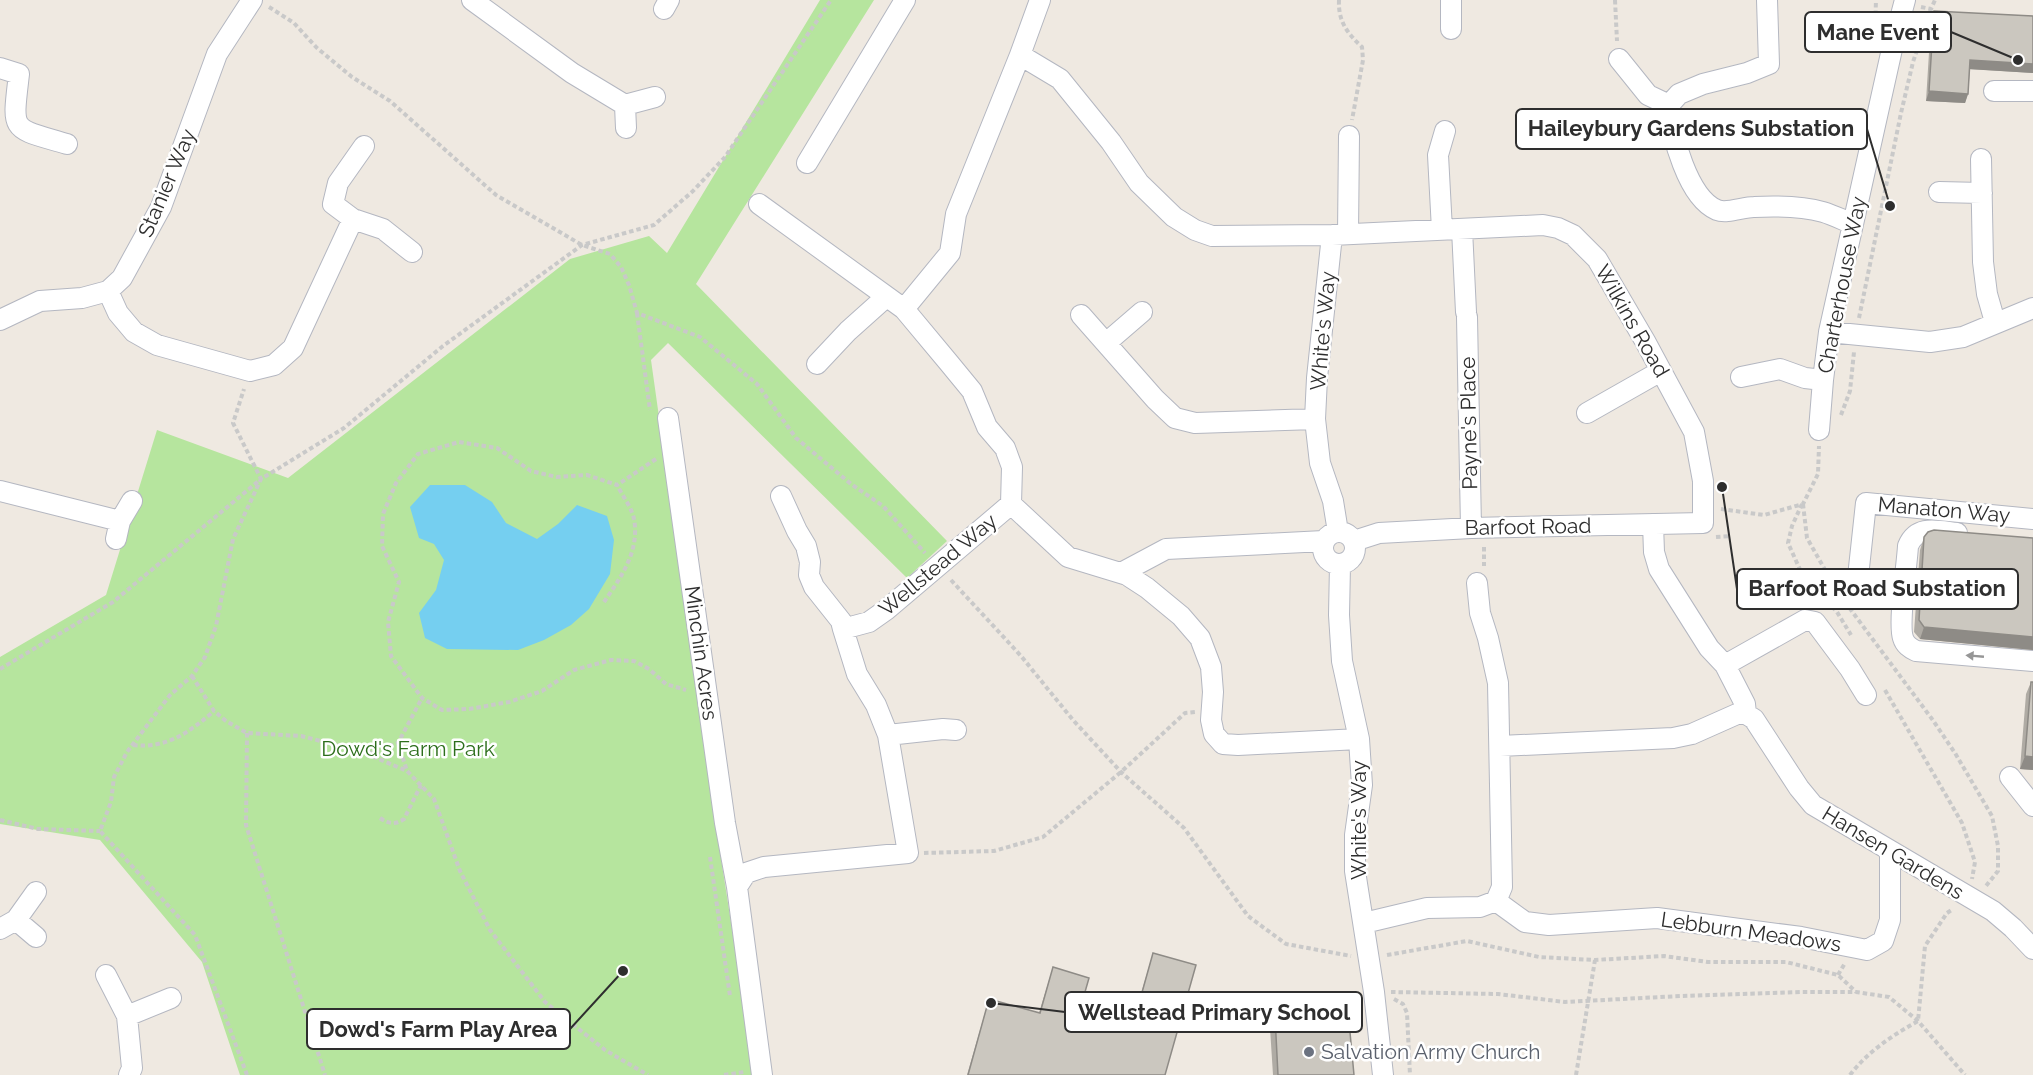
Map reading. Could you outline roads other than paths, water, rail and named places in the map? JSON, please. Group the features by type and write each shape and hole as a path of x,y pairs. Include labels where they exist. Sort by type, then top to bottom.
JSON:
{"street":[{"path":"472,0 572,73 625,105 655,97"},
{"path":"807,163 905,0"},
{"path":"904,309 950,253 956,214 1040,0"},
{"path":"1451,0 1451,29"},
{"path":"1767,0 1769,64 1748,73 1703,84 1679,94 1669,105 1670,120 1682,166 1705,203 1720,212 1753,207 1798,208 1822,212 1853,224"},
{"name":"Charterhouse Way","path":"1819,430 1829,332 1905,0"},
{"name":"Stanier Way","path":"108,291 122,278 161,207 217,54 259,3"},
{"path":"1020,55 1059,79 1111,142 1139,183 1174,217 1195,230 1212,236 1340,235"},
{"path":"1619,59 1648,95 1669,105"},
{"path":"9,71 17,125 28,132 67,144"},
{"path":"1994,91 2033,91"},
{"path":"625,105 626,128"},
{"path":"1445,131 1438,155 1452,230"},
{"name":"White's Way","path":"1349,136 1340,235 1317,378 1315,419 1320,463 1333,501 1339,538 1323,549 1327,559 1340,565 1339,615 1342,661 1359,739 1362,785 1355,835 1355,871 1368,959 1384,990 1383,1075"},
{"path":"364,146 338,183 333,204 353,219 383,229 412,252"},
{"path":"1981,159 1982,193 1976,237 1977,288 1995,322"},
{"path":"1939,192 1982,193"},
{"name":"Wellstead Way","path":"759,204 904,309 972,391 987,428 1005,448 1012,468 1011,504 869,622 843,629"},
{"path":"0,320 40,301 82,298 108,291 118,313 134,332 157,345 250,371 274,364 293,348 353,219"},
{"name":"Wilkins Road","path":"1340,235 1543,225 1558,228 1573,235 1597,259 1694,432 1703,481 1703,515"},
{"name":"Payne's Place","path":"1452,230 1467,315 1477,528"},
{"path":"817,364 848,331 886,297"},
{"path":"1829,332 1930,342 1963,337 2033,308"},
{"path":"1106,344 1142,312"},
{"path":"1081,315 1155,399 1175,418 1195,423 1315,419"},
{"path":"1740,377 1780,369 1805,378 1823,380"},
{"path":"1587,413 1661,371"},
{"name":"Minchin Acres","path":"668,418 725,823 737,887"},
{"path":"0,491 118,530 132,501"},
{"path":"762,1075 737,887 746,873 764,867 908,853 888,735 876,705 856,674 841,621 814,587 809,575 810,562 807,546 797,531 781,496"},
{"name":"Manaton Way","path":"1857,586 1866,503 2033,519"},
{"path":"1011,504 1068,557 1120,573 1147,588 1181,616 1200,638 1211,667 1213,692 1211,720 1214,734 1223,744 1359,739"},
{"name":"Barfoot Road","path":"1120,573 1166,549 1339,538 1379,533 1653,524 1703,515"},
{"name":"Hansen Gardens","path":"1653,524 1654,552 1659,569 1709,648 1725,665 1745,704 1746,714 1754,719 1799,788 1813,805 1993,911 2033,949"},
{"path":"1975,534 1928,530 1922,531 1911,539 1908,546 1902,628 1904,641 1916,651 2033,661"},
{"path":"1339,538 1354,556 1340,565"},
{"path":"1364,923 1427,908 1480,907 1496,901 1502,887 1498,682 1480,613 1477,583"},
{"path":"1725,665 1805,620 1811,620 1815,622 1850,669 1866,695"},
{"path":"1500,746 1672,738 1692,734 1737,714 1746,714"},
{"path":"888,735 943,729 956,730"},
{"path":"2010,777 2033,806"},
{"name":"Lebburn Meadows","path":"1496,901 1526,922 1548,926 1657,918 1801,937 1867,950 1883,941 1890,920 1890,850"},
{"path":"36,892 8,925 36,937"},
{"path":"106,975 127,1016 132,1068 129,1075"},
{"path":"127,1016 171,998"}],"water":[{"path":"430,485 465,485 492,502 506,523 537,539 558,524 577,505 607,516 614,540 610,574 589,609 571,625 544,640 518,650 447,649 425,638 419,613 436,590 444,560 434,544 419,538 410,507"}],"place":[{"name":"Mane Event","path":"2018,60"},
{"name":"Haileybury Gardens Substation","path":"1890,206"},
{"name":"Barfoot Road Substation","path":"1722,487"},
{"name":"Dowd's Farm Play Area","path":"623,971"},
{"name":"Wellstead Primary School","path":"991,1003"},
{"name":"Salvation Army Church","path":"1309,1052"}],"park label":[{"name":"Dowd's Farm Park","path":"408,749"}]}
